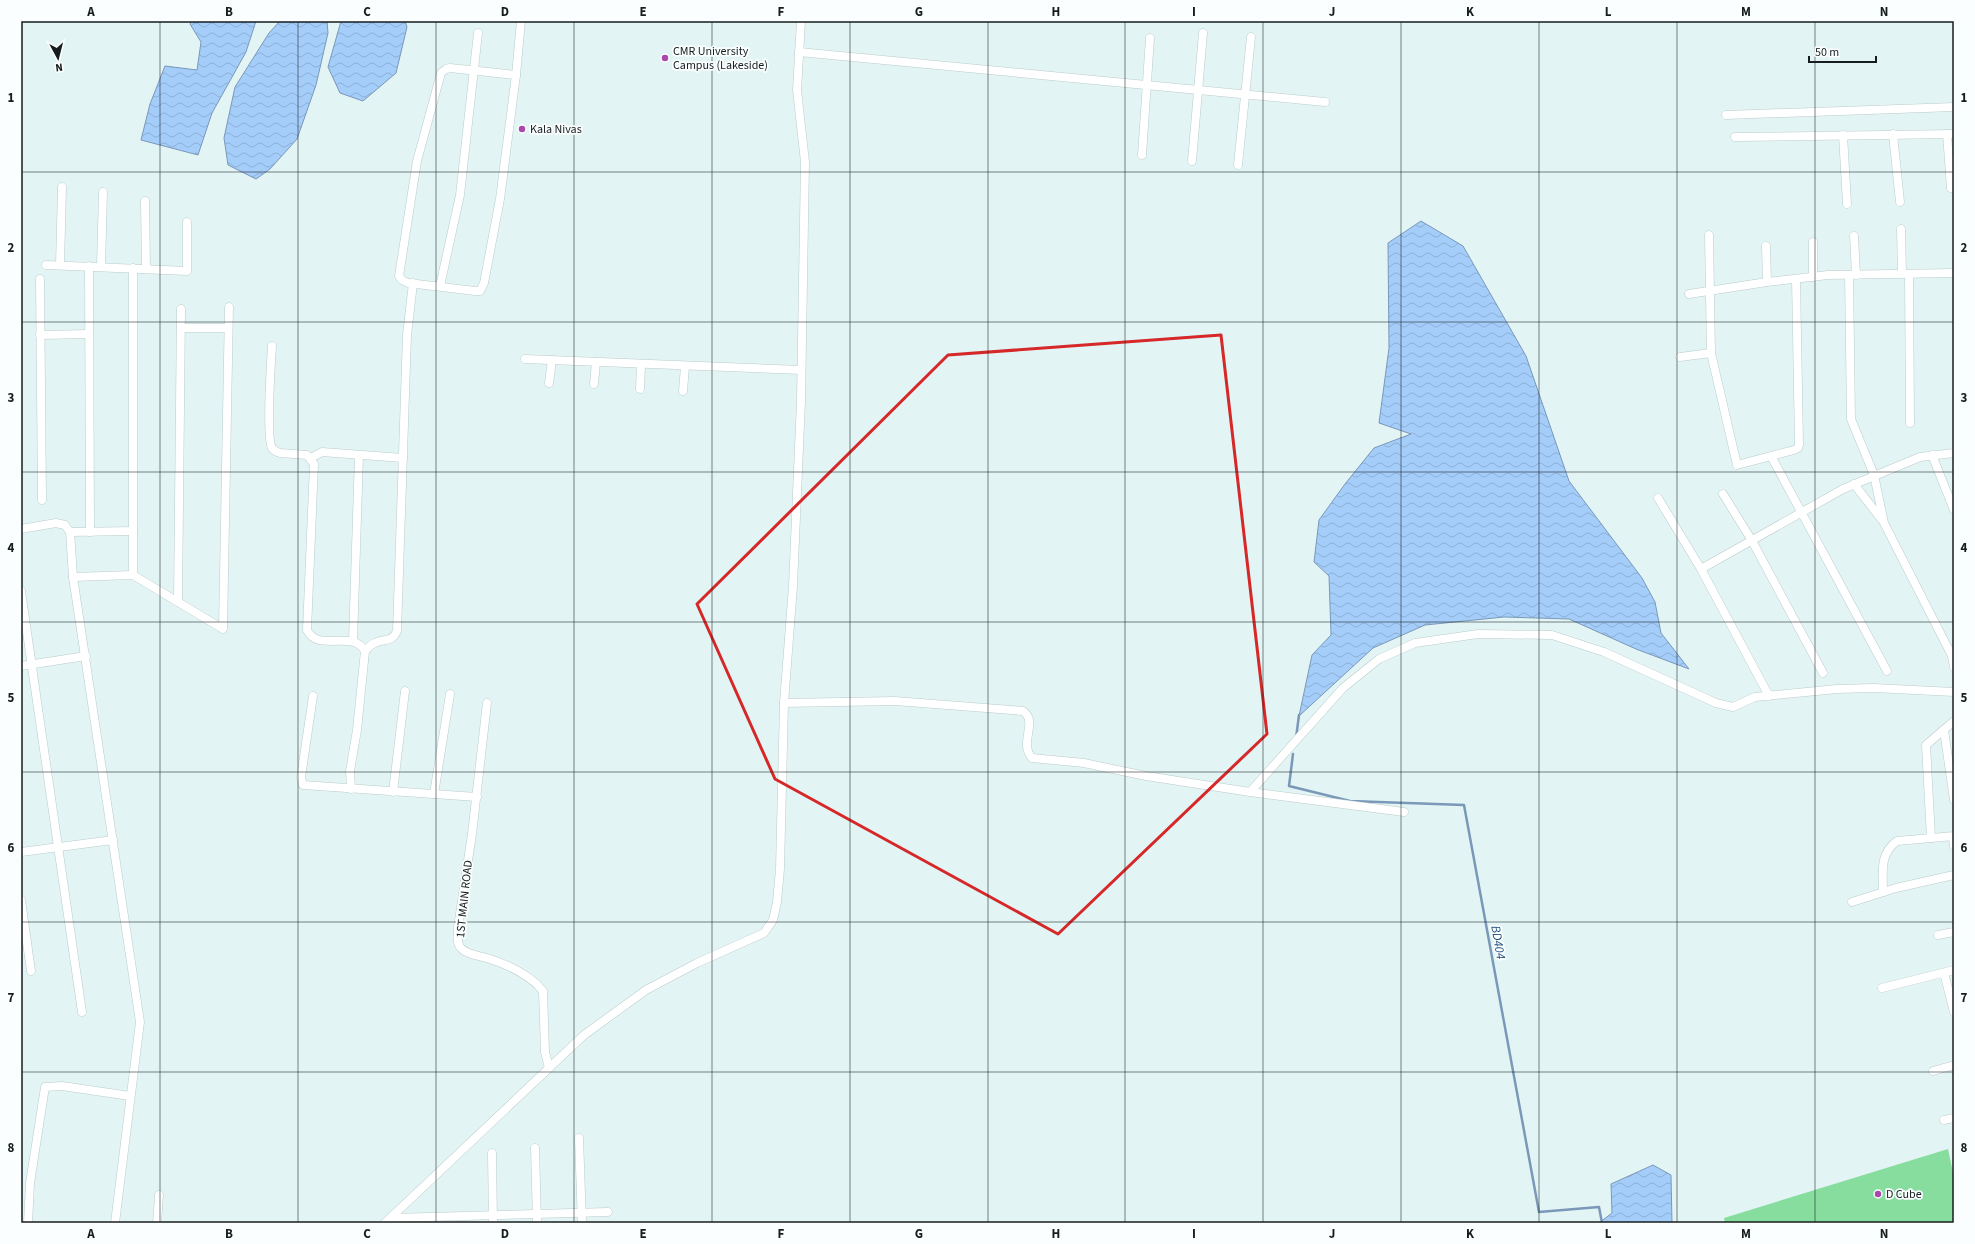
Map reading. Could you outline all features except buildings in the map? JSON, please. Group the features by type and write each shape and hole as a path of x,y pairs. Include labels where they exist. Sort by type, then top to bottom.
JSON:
{"street":[{"path":"516,75 450,68 440,73 417,161 399,276 402,280 412,283 475,291 482,288 500,199 516,75 520,21"},
{"path":"388,1220 584,1035 646,990 698,963 764,933 770,926 777,902 780,869 784,703 793,586 801,370 805,162 797,90 801,21"},
{"path":"440,286 460,195 478,33"},
{"path":"1192,161 1203,33"},
{"path":"1238,165 1252,37"},
{"path":"1142,155 1150,38"},
{"path":"799,52 1325,102"},
{"path":"1726,115 1954,106"},
{"path":"1893,134 1900,202"},
{"path":"1735,136 1951,134 1951,188"},
{"path":"1843,135 1847,204"},
{"path":"60,265 62,187"},
{"path":"102,266 103,192"},
{"path":"145,201 146,268"},
{"path":"46,265 102,266 187,271 187,222"},
{"path":"1901,229 1905,274 1910,424"},
{"path":"1709,235 1711,353 1737,466 1798,448 1799,445 1796,279"},
{"path":"1854,236 1852,275 1851,419 1874,475 1884,522"},
{"path":"1813,242 1813,277"},
{"path":"1766,246 1767,282"},
{"path":"89,266 90,532"},
{"path":"133,268 134,575"},
{"path":"1689,294 1710,292 1767,282 1813,277 1954,273"},
{"path":"40,279 42,500"},
{"path":"365,651 374,643 391,639 394,637 396,631 407,335 412,283"},
{"path":"73,577 134,575 223,629 229,307"},
{"path":"178,602 181,309"},
{"path":"181,328 228,328"},
{"path":"40,335 89,334"},
{"path":"272,346 269,401 271,444 276,452 307,455 311,458 314,464 307,630 311,636 317,640 353,641 360,644 365,651 357,730 350,771 351,789"},
{"path":"1680,357 1711,353"},
{"path":"525,359 801,370"},
{"path":"548,383 552,360"},
{"path":"594,384 596,362"},
{"path":"640,389 641,364"},
{"path":"683,390 684,366"},
{"path":"311,458 322,452 402,458"},
{"path":"1701,569 1800,512 1854,484 1920,457 1954,453"},
{"path":"353,641 359,455"},
{"path":"1932,455 1954,510"},
{"path":"1771,456 1887,671"},
{"path":"1854,484 1884,522 1953,657 1954,668"},
{"path":"1723,494 1752,539 1823,673"},
{"path":"1658,498 1701,569 1769,696"},
{"path":"21,529 56,523 65,525 70,532 73,577 140,1022 115,1223"},
{"path":"70,532 133,531"},
{"path":"21,591 82,1012"},
{"path":"1250,792 1343,688 1379,659 1415,643 1478,634 1552,635 1604,652 1716,703 1733,707 1755,697 1837,689 1867,688 1954,692"},
{"path":"21,666 86,656"},
{"path":"393,792 404,690"},
{"path":"434,794 450,694"},
{"path":"313,696 301,777 303,785 476,797"},
{"path":"784,703 895,701 1023,711 1028,714 1030,720 1026,746 1027,752 1032,758 1084,764 1146,776 1250,792 1404,812"},
{"name":"1ST MAIN ROAD","path":"487,703 458,927 458,942 460,948 466,952 492,959 524,975 543,990 545,1052 549,1068"},
{"path":"1931,838 1926,745 1954,721"},
{"path":"1944,730 1954,800"},
{"path":"1883,892 1882,861 1893,844 1897,842 1931,838 1954,837 1954,846"},
{"path":"21,852 113,840"},
{"path":"1852,902 1883,892 1954,875"},
{"path":"21,900 30,972"},
{"path":"1938,935 1954,932"},
{"path":"1882,988 1954,970"},
{"path":"1944,973 1954,1012"},
{"path":"1933,1071 1954,1065"},
{"path":"28,1223 30,1183 45,1087 62,1086 130,1096"},
{"path":"1944,1120 1954,1118"},
{"path":"579,1138 582,1223"},
{"path":"535,1148 537,1223"},
{"path":"492,1153 493,1223"},
{"path":"157,1223 159,1195"},
{"path":"388,1220 493,1214 608,1212"}],"highlighted area":[{"path":"1221,335 1267,734 1058,934 775,779 697,604 948,355"}],"green space":[{"name":"D Cube","path":"1948,1149 1954,1177 1954,1223 1725,1223 1724,1218"}],"water":[{"path":"192,21 256,21 246,52 212,113 198,155 141,140 150,104 165,66 197,70 201,42 190,24"},
{"path":"280,21 327,21 328,33 316,85 297,139 270,169 256,179 228,165 224,138 235,87 269,33"},
{"path":"341,21 405,21 407,27 396,73 363,101 340,93 328,67"},
{"path":"1421,221 1463,246 1526,356 1569,481 1642,578 1655,602 1661,633 1689,669 1636,649 1569,619 1504,617 1425,625 1373,648 1299,716 1312,655 1331,635 1329,576 1314,562 1319,520 1374,448 1411,434 1379,423 1389,348 1388,243"},
{"path":"1653,1165 1671,1175 1672,1223 1599,1223 1612,1213 1611,1184"}],"waterway":[{"name":"BD404","path":"1296,738 1299,715"},
{"name":"BD404","path":"1293,754 1289,786 1350,801 1464,805 1539,1212 1599,1207 1602,1223"}],"place":[{"name":"CMR University Campus (Lakeside)","path":"665,58"},
{"name":"Kala Nivas","path":"522,129"},
{"name":"D Cube","path":"1878,1194"}]}
